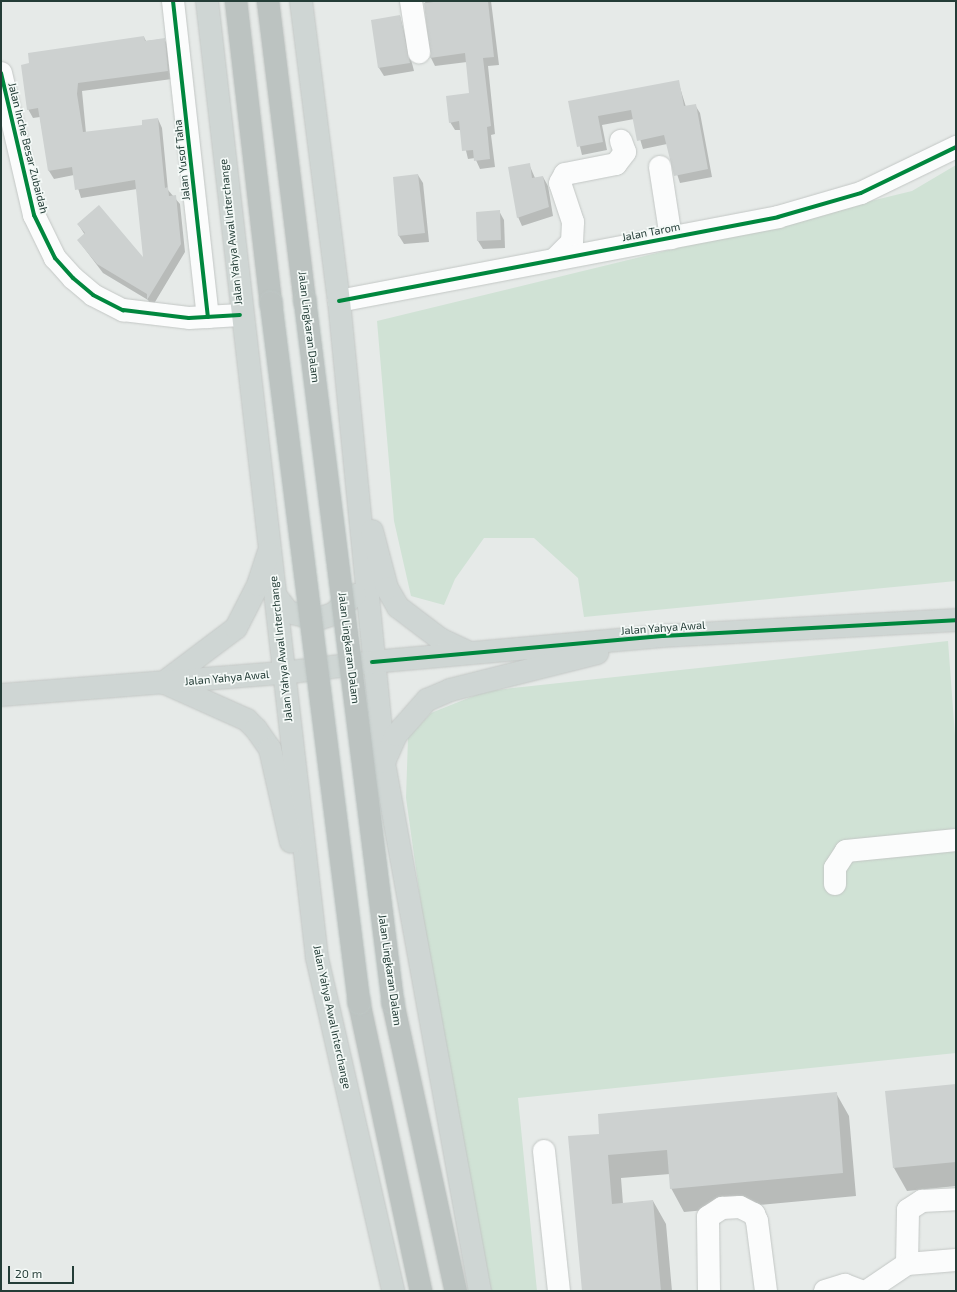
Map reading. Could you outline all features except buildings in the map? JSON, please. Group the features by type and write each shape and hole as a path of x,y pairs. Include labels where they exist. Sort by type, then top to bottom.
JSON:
{"highway":[{"path":"236,1 271,303 359,1002 420,1291"},
{"name":"Jalan Lingkaran Dalam","path":"268,1 393,1003 456,1291"}],"main road":[{"name":"Jalan Yahya Awal Interchange","path":"206,1 240,315 271,543 283,674 317,958 393,1291"},
{"path":"301,1 339,301 356,466 372,662 384,763 480,1291"},
{"path":"356,466 386,588 398,607 417,625 470,653"},
{"path":"271,543 258,585 236,628 163,683 247,720 270,749 317,958"},
{"path":"276,596 288,612 299,617 318,619 333,614 357,592 364,570"},
{"name":"Jalan Yahya Awal","path":"1,695 283,674 372,662 663,636 956,620"},
{"path":"384,763 396,735 427,700 450,690 663,636"}],"street":[{"name":"Jalan Yusof Taha","path":"173,1 208,317"},
{"path":"411,1 419,52"},
{"name":"Jalan Inche Besar Zubaidah","path":"1,73 34,215 55,258 93,295 123,310 154,316 208,317 240,315"},
{"path":"554,260 565,253 572,242 573,222 560,183 565,174 616,164 625,152 621,141"},
{"name":"Jalan Tarom","path":"339,301 554,260 669,224 778,217 861,194 956,147"},
{"path":"660,167 669,224"},
{"path":"835,884 835,868 846,852 956,840"},
{"path":"544,1151 559,1291"},
{"path":"906,1264 908,1210 922,1201 956,1199"},
{"path":"709,1291 708,1217 718,1209 740,1208 754,1214 766,1291"},
{"path":"867,1291 906,1264 956,1260"},
{"path":"825,1291 845,1285 861,1291"}],"green space":[{"path":"956,165 956,581 584,617 578,578 534,538 484,538 455,579 444,605 411,596 394,521 377,321 912,191"},
{"path":"948,641 956,749 956,1053 518,1098 537,1291 490,1291 422,912 406,798 408,738 431,713 486,691"}],"cycle path":[{"path":"173,1 208,317"},
{"path":"1,73 34,215 55,258 73,278 93,295 123,310 189,318 240,315"},
{"path":"339,301 778,217 861,193 956,147"},
{"path":"372,662 663,636 956,620"}]}
